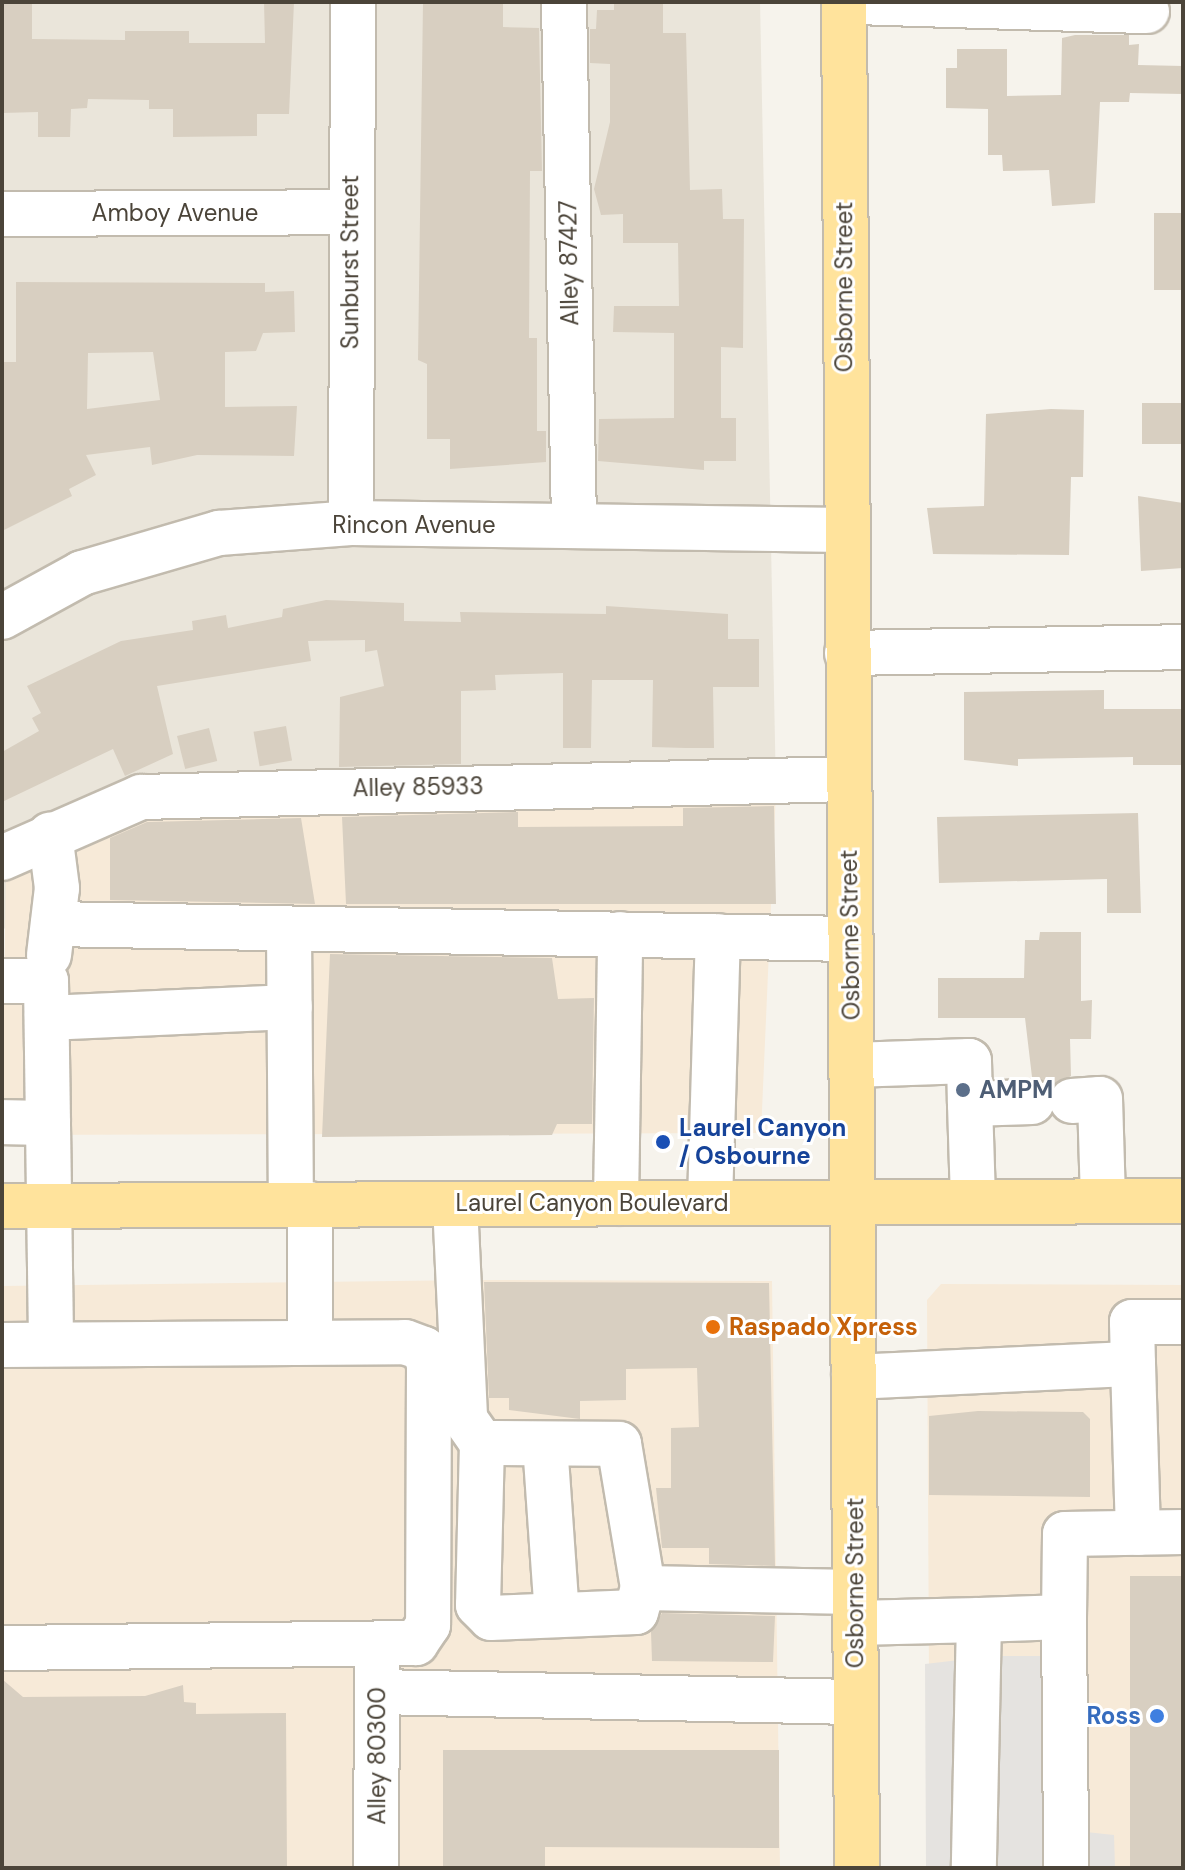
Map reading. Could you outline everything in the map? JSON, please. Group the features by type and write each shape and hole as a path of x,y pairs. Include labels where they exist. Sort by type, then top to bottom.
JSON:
{"main road":[{"name":"Osborne Street","path":"844,2 845,530 857,1868"},
{"name":"Laurel Canyon Boulevard","path":"2,1206 1183,1201"}],"street":[{"name":"Sunburst Street","path":"351,523 349,212 353,2"},
{"name":"Alley 87427","path":"564,2 574,524"},
{"path":"856,2 1147,11"},
{"name":"Amboy Avenue","path":"2,214 349,212"},
{"name":"Rincon Avenue","path":"2,617 143,549 219,533 351,523 845,530"},
{"path":"847,653 1183,647"},
{"name":"Alley 85933","path":"2,858 50,834 141,797 848,779"},
{"path":"50,834 53,924 47,1000 51,1344"},
{"path":"53,924 850,939"},
{"path":"289,929 290,1007 310,1338"},
{"path":"616,1203 620,934"},
{"path":"710,1202 718,936"},
{"path":"2,981 47,1000 290,1007"},
{"path":"852,1065 969,1061 973,1201"},
{"path":"970,1104 1100,1099 1103,1201"},
{"path":"2,1122 48,1123"},
{"path":"455,1204 465,1419 482,1443 478,1605 491,1618 636,1612 643,1588 619,1444 482,1443"},
{"path":"1138,1533 1132,1322 1183,1322"},
{"path":"2,1345 310,1338 416,1344 429,1364 428,1625 416,1643 2,1648"},
{"path":"854,1377 1133,1364"},
{"path":"545,1444 557,1615"},
{"path":"1066,1868 1065,1534 1183,1532"},
{"path":"643,1588 979,1620 1064,1617"},
{"path":"974,1868 979,1620"},
{"name":"Alley 80300","path":"376,1868 377,1643"},
{"path":"377,1692 856,1702"}],"shaded area":[{"path":"2,2 760,2 776,791 2,929"},
{"path":"776,791 761,1133 2,1135 6,871 107,821 213,799"},
{"path":"475,1280 772,1281 780,1868 2,1868 2,1286"},
{"path":"941,1284 1183,1285 1183,1868 930,1868 927,1300"},
{"path":"994,1656 1088,1656 1086,1832 1114,1835 1115,1868 926,1868 925,1664"}],"building":[{"path":"3,2 32,2 32,39 125,40 125,31 189,31 189,43 265,43 264,2 294,2 289,114 257,114 257,136 173,137 173,109 149,109 149,100 88,99 87,108 71,109 70,137 38,137 38,112 2,113"},
{"path":"423,2 503,2 503,27 539,28 542,171 530,171 529,338 537,338 537,431 546,431 546,462 450,469 450,439 427,439 427,364 418,360"},
{"path":"614,2 663,2 663,33 686,33 690,190 722,189 723,219 744,219 743,348 721,347 721,418 736,418 736,461 704,461 704,470 598,461 599,419 674,418 674,333 613,332 614,306 679,306 678,243 623,243 623,214 601,215 594,189 610,122 610,64 590,63 590,29 596,29 597,10 614,10"},
{"path":"1075,35 1129,35 1129,45 1139,44 1138,65 1183,66 1183,94 1130,93 1129,102 1100,102 1095,203 1052,206 1049,170 1003,171 1002,155 988,155 988,109 946,108 946,68 957,68 957,49 1007,49 1007,96 1061,95 1062,38"},
{"path":"1154,213 1183,213 1183,290 1154,290"},
{"path":"16,282 265,283 265,292 294,291 295,332 263,333 256,351 225,352 225,407 297,406 294,456 197,455 152,465 150,447 86,455 96,475 69,489 72,496 2,531 2,362 16,362","holes":["153,352 160,400 87,409 88,353"]},
{"path":"1142,403 1183,403 1183,444 1142,444"},
{"path":"1084,410 1083,477 1071,477 1069,555 933,554 927,508 984,506 986,414"},
{"path":"1138,496 1183,503 1183,568 1141,571"},
{"path":"326,600 404,603 404,621 461,622 460,612 606,614 606,606 728,614 728,639 759,639 759,687 713,687 714,748 652,747 653,680 592,680 591,748 563,748 563,673 495,675 496,690 461,691 461,764 339,767 340,697 384,686 377,650 365,652 365,640 308,641 311,661 157,686 173,754 125,776 113,749 2,802 2,752 39,731 32,718 41,713 27,686 121,641 193,630 192,621 226,615 228,628 282,617 283,609"},
{"path":"1104,690 1104,709 1183,709 1183,765 1133,765 1133,757 1018,759 1018,766 964,760 964,692"},
{"path":"286,726 292,760 260,766 254,732"},
{"path":"209,728 217,761 185,769 177,736"},
{"path":"774,806 776,904 346,904 342,817 518,812 518,827 683,826 683,808"},
{"path":"1138,813 1141,913 1107,913 1107,879 939,883 937,817"},
{"path":"301,818 315,904 110,900 110,838 147,822"},
{"path":"1040,932 1081,932 1081,1001 1092,1000 1091,1039 1070,1039 1071,1076 1052,1087 1032,1077 1025,1018 938,1018 938,978 1024,978 1025,940 1039,940"},
{"path":"330,954 552,958 558,999 594,998 592,1124 557,1124 552,1135 322,1137"},
{"path":"484,1282 769,1283 775,1566 709,1564 709,1548 662,1548 656,1488 671,1488 671,1428 699,1427 697,1368 626,1369 626,1400 580,1401 580,1419 509,1410 509,1398 489,1398"},
{"path":"978,1411 1083,1412 1090,1419 1090,1497 929,1495 929,1416"},
{"name":"Ross","path":"1130,1576 1183,1576 1183,1868 1130,1868"},
{"path":"662,1613 775,1616 773,1662 652,1661 651,1632"},
{"path":"2,1679 23,1697 145,1696 183,1685 184,1702 196,1703 196,1714 286,1713 287,1868 2,1868"},
{"path":"443,1750 779,1750 779,1848 545,1847 545,1868 443,1868"}],"place":[{"name":"AMPM","path":"963,1090"},
{"name":"Laurel Canyon / Osbourne","path":"663,1142"},
{"name":"Raspado Xpress","path":"713,1327"},
{"name":"Ross","path":"1157,1716"}]}
